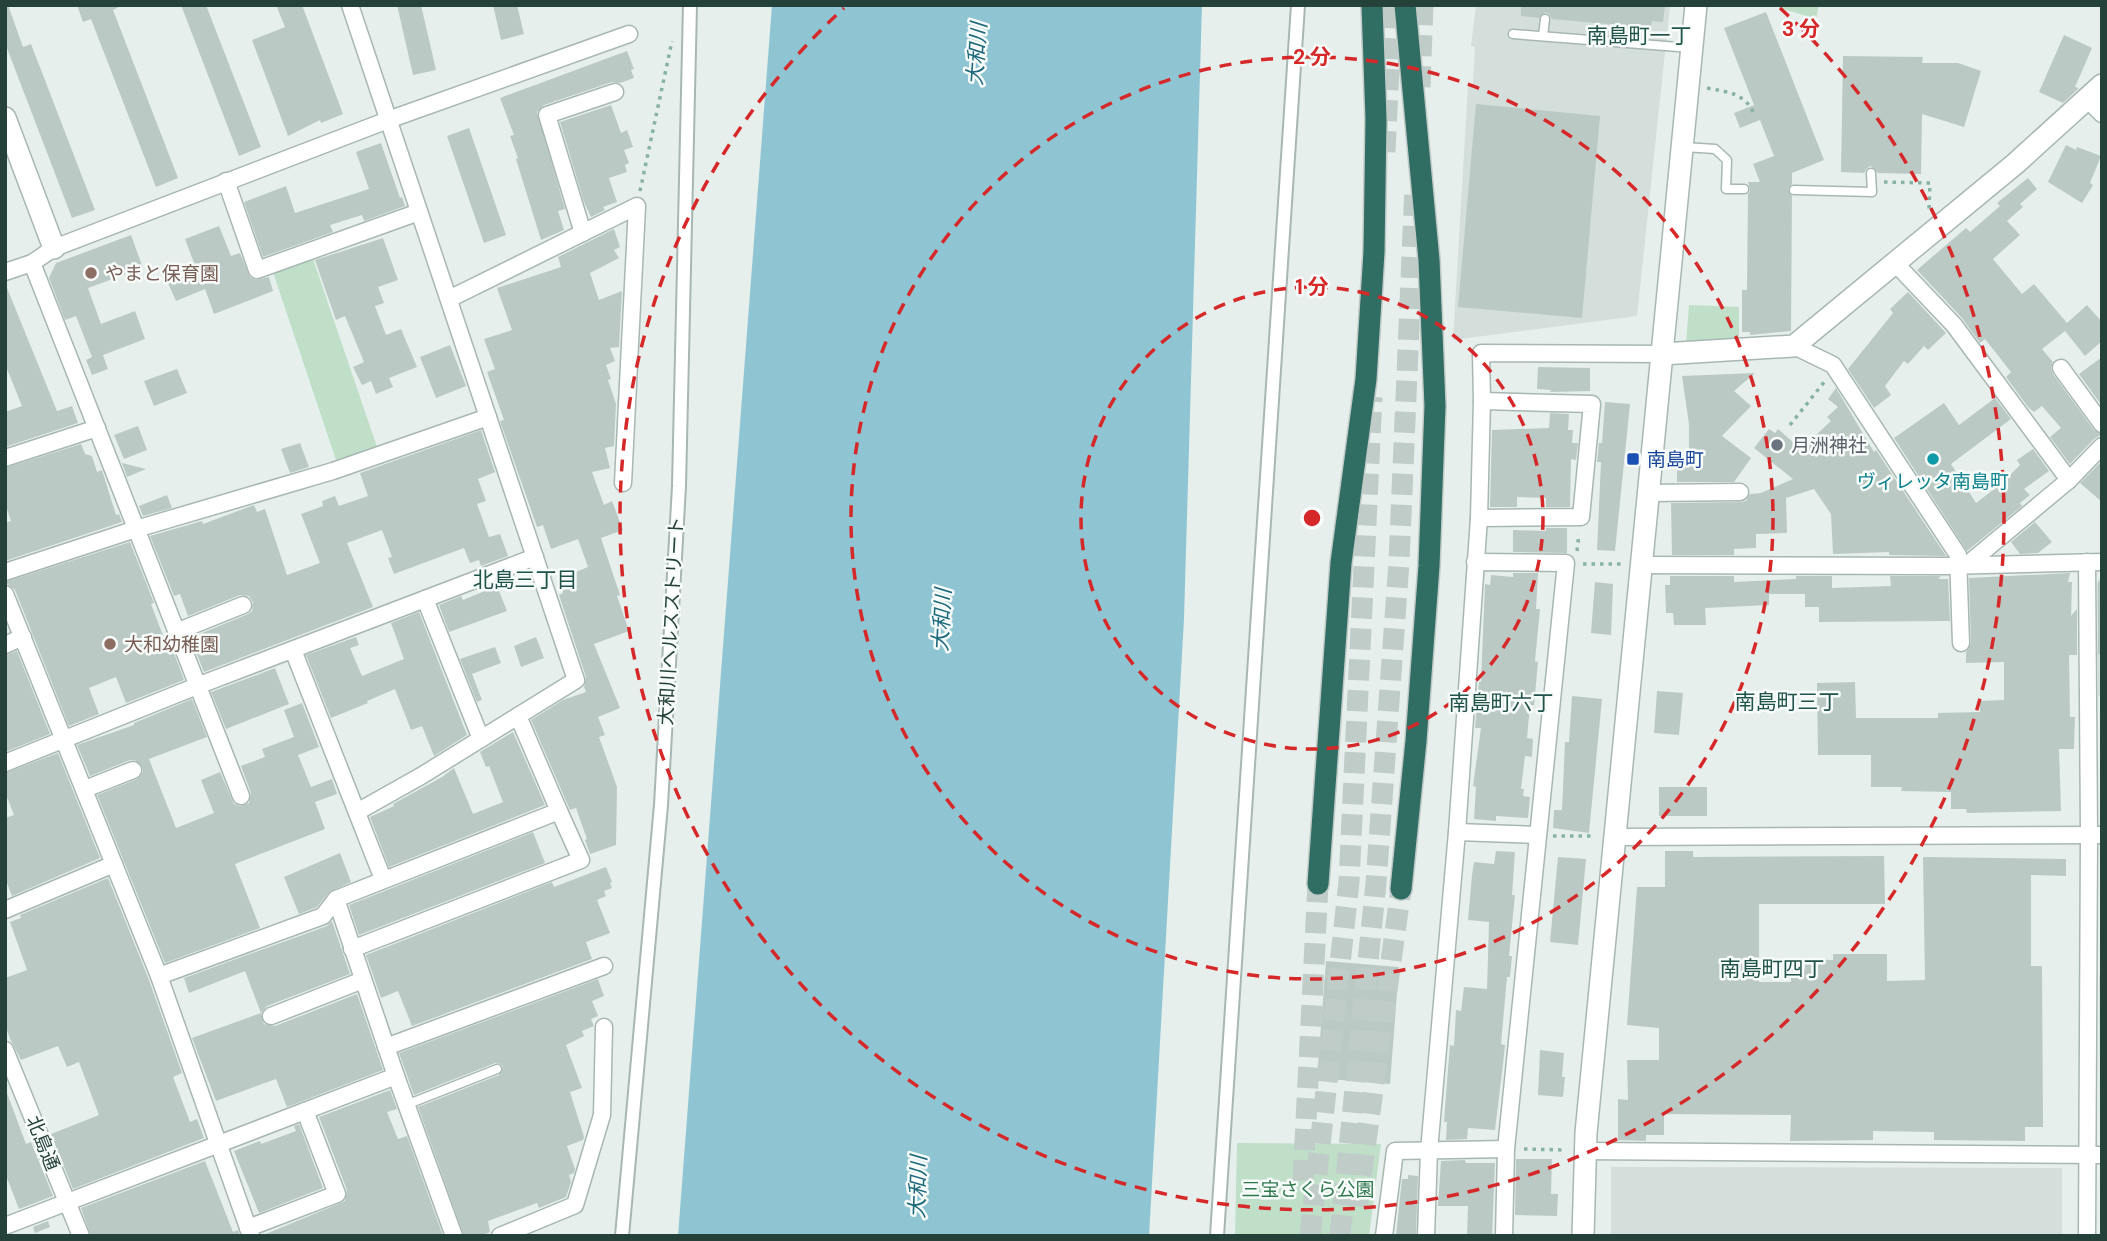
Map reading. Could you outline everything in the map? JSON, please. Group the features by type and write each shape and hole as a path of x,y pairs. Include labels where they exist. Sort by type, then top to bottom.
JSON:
{"highway":[{"path":"1318,884 1341,563 1366,379 1373,265 1376,119 1372,5"},
{"path":"1401,889 1416,741 1429,566 1435,406 1429,260 1405,5"}],"street":[{"path":"349,5 576,680 421,776 356,812"},
{"path":"1217,1236 1298,5"},
{"path":"1583,1236 1585,1151 1696,5"},
{"name":"大和川ヘルスストリート","path":"622,1236 663,777 679,486 690,7"},
{"path":"5,272 32,263 54,248 226,181 629,34"},
{"path":"583,233 547,115 615,92"},
{"path":"1794,346 2097,99"},
{"path":"5,118 54,248"},
{"path":"226,181 257,270 419,212"},
{"path":"449,299 637,206 623,483"},
{"path":"32,263 241,796"},
{"path":"1895,263 1954,325 2069,480"},
{"path":"1426,1236 1429,1150 1457,832 1479,518 1481,354 1662,354 1794,346 1833,365 1964,564 1961,642"},
{"path":"2061,368 2102,424"},
{"path":"1479,518 1581,517 1592,404 1482,401"},
{"path":"5,572 136,528 333,471 488,417"},
{"path":"5,458 97,428"},
{"path":"1964,564 2069,480 2102,446"},
{"path":"1648,493 1740,492"},
{"path":"5,763 197,686 535,557"},
{"path":"1475,562 1570,564 1538,835 1506,1149 1504,1236"},
{"path":"1640,565 2094,562 2094,1155 2087,1236"},
{"path":"5,594 159,976 249,1232 337,1194 305,1111"},
{"path":"425,599 481,739"},
{"path":"176,632 243,606"},
{"path":"5,645 23,637"},
{"path":"293,650 383,879"},
{"path":"352,949 581,860 518,716"},
{"path":"85,789 133,770"},
{"path":"159,976 323,916 336,899 559,811"},
{"path":"1457,832 1538,835"},
{"path":"1614,836 2096,835"},
{"path":"5,910 114,864"},
{"path":"336,899 454,1236"},
{"path":"386,1047 604,966"},
{"path":"271,1016 363,980"},
{"path":"500,1236 575,1205 602,1115 604,1027"},
{"name":"北島通","path":"5,1049 11,1079 81,1236"},
{"path":"5,1226 396,1076"},
{"path":"1384,1236 1395,1151 1506,1149"},
{"path":"1585,1151 2094,1155"}],"lane":[{"path":"1543,36 1545,19"},
{"path":"1513,34 1691,48"},
{"path":"1681,146 1715,149 1727,160 1726,189 1744,189"},
{"path":"1794,190 1872,192 1871,173"},
{"path":"406,1105 497,1069"}],"path":[{"path":"637,206 673,35 690,7"},
{"path":"1705,88 1728,92 1744,99 1754,114 1756,113"},
{"path":"1918,182 1930,183 1931,215"},
{"path":"1790,425 1835,368"},
{"path":"1581,517 1570,564 1640,565"},
{"path":"1538,835 1614,836"},
{"path":"1506,1149 1585,1151"}],"shaded area":[{"path":"1476,5 1670,5 1637,316 1453,340 1468,85 1473,84 1475,47 1471,46"},
{"path":"2102,576 2102,695 2098,696 2097,582"},
{"path":"2099,975 2102,975 2102,1142 2100,1142"},
{"path":"1611,1167 2062,1168 2062,1236 1611,1236"}],"green space":[{"path":"1771,5 1819,5 1816,19"},
{"path":"312,256 377,447 336,460 272,269"},
{"path":"1689,305 1739,307 1739,341 1686,343"},
{"name":"三宝さくら公園","path":"1237,1143 1381,1144 1369,1236 1235,1236"}],"water":[{"name":"大和川","path":"772,5 1202,5 1184,619 1149,1236 678,1236"}],"building":[{"path":"5,5 8,5 23,47 31,44 95,210 72,218 5,43"},
{"path":"77,5 123,5 113,10 178,178 156,187 91,19 83,22"},
{"path":"181,5 206,5 261,147 239,156"},
{"path":"276,5 302,5 343,114 321,123 320,120 288,136 252,40 285,27"},
{"path":"397,5 421,5 436,70 413,75"},
{"path":"493,5 517,5 524,34 501,40"},
{"path":"1521,5 1665,5 1663,22 1652,21 1651,28 1552,19 1545,12 1539,18 1521,16"},
{"path":"1766,12 1824,160 1792,173 1792,184 1788,189 1792,196 1791,331 1750,335 1750,332 1742,332 1742,290 1747,290 1748,182 1760,182 1753,164 1774,156 1760,120 1740,128 1734,113 1754,105 1724,28"},
{"path":"2064,35 2092,48 2075,87 2079,88 2063,103 2039,92"},
{"path":"627,51 634,69 631,70 634,78 620,83 612,82 544,105 537,112 565,209 558,211 564,230 541,240 510,136 514,135 500,98"},
{"path":"1843,56 1923,57 1922,63 1958,63 1981,71 1964,127 1922,114 1921,174 1878,173 1871,166 1864,173 1841,172"},
{"path":"1476,104 1600,116 1582,318 1458,307"},
{"path":"611,105 621,133 627,130 633,147 624,150 629,163 625,165 627,172 609,178 617,202 603,207 605,210 591,217 560,122"},
{"path":"469,128 506,235 484,243 447,136"},
{"path":"381,143 405,206 364,221 362,215 330,225 333,232 263,257 244,202 286,186 295,213 369,189 356,152"},
{"path":"2066,145 2101,156 2090,183 2093,185 2082,203 2048,182"},
{"path":"2028,178 2037,189 2020,204 2023,207 2007,221 2020,235 1993,259 2022,294 2034,284 2067,323 2087,305 2102,322 2102,341 2085,356 2065,331 2042,349 2053,362 2053,374 2094,430 2102,434 2070,464 2050,437 2061,428 2042,406 2034,412 2028,407 2006,377 2011,372 1985,339 1980,343 1962,318 1917,270 1966,228 1970,232 2000,206 1997,203"},
{"path":"219,226 231,256 240,253 250,277 256,280 269,277 273,291 214,314 205,289 176,301 168,283 197,271 185,239"},
{"path":"614,229 620,247 614,250 619,258 590,273 599,300 622,291 619,347 610,348 615,361 606,365 616,404 614,446 605,448 610,468 592,472 604,505 612,501 623,530 601,538 629,631 594,644 620,708 598,717 605,735 599,737 617,787 616,845 590,854 576,808 570,810 531,720 563,700 586,692 586,677 559,595 563,593 558,579 588,567 578,539 551,549 543,525 537,527 500,421 504,420 487,372 495,369 484,339 512,330 497,288 561,267 558,257"},
{"path":"131,235 143,268 88,288 101,324 135,311 145,339 103,355 108,369 92,375 86,360 92,357 76,316 65,320 49,278 56,263"},
{"path":"383,238 398,280 378,287 384,303 375,306 386,335 401,329 417,367 389,378 393,387 376,394 371,381 362,385 353,367 364,362 345,316 336,320 315,260"},
{"path":"5,283 57,411 72,406 78,423 5,447 5,412 22,406 5,364"},
{"path":"1908,292 1946,333 1928,350 1924,346 1908,364 1904,361 1885,386 1891,395 1874,408 1848,369 1893,313 1890,309"},
{"path":"450,345 466,386 436,398 420,357"},
{"path":"2102,357 2102,406 2079,374"},
{"path":"1538,367 1590,368 1590,391 1550,392 1551,390 1537,389"},
{"path":"177,369 187,393 154,406 144,381"},
{"path":"1755,373 1734,391 1751,406 1722,436 1751,458 1734,482 1677,482 1677,455 1689,455 1689,424 1682,376"},
{"path":"1836,388 1874,452 1876,450 1946,556 1889,555 1889,552 1833,554 1831,514 1814,489 1786,498 1787,533 1756,534 1756,548 1734,549 1734,555 1672,555 1671,503 1741,502 1746,501 1750,494 1761,493 1793,479 1754,448 1769,429 1775,433 1778,429 1801,449 1831,421 1827,417 1838,407 1828,399"},
{"path":"1995,398 2011,419 1951,464 1976,503 2002,483 2020,465 2017,460 2033,449 2049,471 2024,489 2030,495 2020,503 2022,506 1967,551 1894,438 1944,403 1959,425"},
{"path":"1605,402 1630,404 1615,551 1597,550 1601,462 1597,462 1599,443 1602,443"},
{"path":"1550,413 1569,414 1568,430 1573,430 1572,443 1578,443 1576,460 1571,459 1570,507 1546,507 1546,498 1517,497 1517,507 1490,507 1492,430 1549,428"},
{"path":"138,426 147,450 124,459 114,435"},
{"path":"481,430 495,472 478,479 486,501 477,504 489,537 500,534 508,556 481,566 479,560 470,563 464,548 394,574 388,558 392,557 382,530 347,543 373,607 204,672 193,645 198,643 195,636 248,614 252,611 253,602 249,596 240,595 188,616 180,594 174,596 150,536 202,521 203,524 254,505 257,512 265,509 287,575 320,563 301,514 323,506 322,501 335,496 339,506 368,496 360,473"},
{"path":"300,443 309,467 290,473 281,449"},
{"path":"81,444 85,454 92,456 97,472 102,470 116,515 119,514 122,522 5,561 5,523 11,521 5,503 5,468"},
{"path":"2102,461 2102,502 2080,483"},
{"path":"122,463 146,469 127,477"},
{"path":"167,495 172,508 143,516 139,506"},
{"path":"2035,522 2052,542 2038,553 2020,554 2011,542"},
{"path":"1546,528 1567,528 1567,553 1513,552 1513,530 1546,531"},
{"path":"130,542 154,603 151,604 162,633 171,654 174,653 184,680 126,703 116,677 89,688 99,714 69,726 15,590 5,582"},
{"path":"1513,573 1538,573 1536,609 1540,609 1535,661 1538,662 1534,705 1530,705 1527,738 1533,739 1532,757 1525,756 1521,789 1524,789 1523,796 1530,797 1528,818 1496,816 1496,821 1474,819 1476,787 1473,786 1481,728 1475,728 1481,682 1485,584 1490,585 1491,575 1513,577"},
{"path":"2070,573 2068,582 2072,582 2071,616 2077,609 2077,655 2069,655 2070,717 2075,717 2074,749 2059,749 2061,811 1967,813 1966,809 1951,809 1951,792 1901,791 1902,787 1871,787 1871,755 1818,755 1817,683 1855,682 1856,718 1938,718 1938,713 1980,712 1980,701 2004,700 2004,662 1966,663 1966,652 1971,643 1969,578"},
{"path":"1670,576 1734,576 1734,582 1796,579 1796,576 1832,576 1832,588 1891,586 1890,576 1941,576 1938,579 1948,579 1950,621 1819,622 1819,607 1805,607 1805,594 1769,594 1769,605 1705,608 1706,625 1674,625 1673,613 1666,613 1665,585 1670,585"},
{"path":"2102,577 2102,654 2098,654 2098,583"},
{"path":"1595,582 1613,584 1611,635 1591,633"},
{"path":"497,586 507,611 449,632 439,605 461,596 463,600"},
{"path":"419,612 467,735 434,756 422,726 411,730 395,689 331,718 306,655 356,637 359,645 350,648 362,676 404,659 391,623"},
{"path":"536,637 544,658 521,667 514,646"},
{"path":"495,647 501,663 472,674 482,700 477,702 460,659"},
{"path":"17,651 50,734 5,752 5,655"},
{"path":"275,668 289,704 226,729 211,692"},
{"path":"1657,691 1683,693 1679,735 1654,733"},
{"path":"1572,696 1602,699 1589,833 1553,828 1554,810 1562,810 1565,742 1569,742"},
{"path":"192,699 207,737 149,759 176,828 214,813 201,780 220,772 234,804 240,806 249,803 251,793 241,766 265,757 262,749 294,737 284,710 302,703 319,747 298,755 311,787 332,779 337,794 315,802 325,829 235,864 260,928 165,963 97,795 137,779 143,772 142,766 135,760 130,760 90,776 77,745 134,725"},
{"path":"513,732 545,805 389,867 370,817 394,806 393,804 454,768 473,814 503,802 489,766 486,767 480,752"},
{"path":"58,753 100,858 12,896 5,878 5,818 14,815 5,792 5,773"},
{"path":"1659,787 1707,787 1707,816 1659,816"},
{"path":"533,832 545,863 359,935 349,905"},
{"path":"1496,851 1515,852 1512,895 1515,895 1509,956 1512,956 1510,977 1507,977 1501,1044 1505,1045 1495,1130 1468,1128 1467,1139 1446,1140 1447,1122 1444,1122 1448,1069 1450,1045 1454,1046 1456,1010 1461,1011 1464,987 1487,989 1489,922 1468,920 1474,862 1494,864"},
{"path":"1665,851 1693,851 1693,857 1884,856 1885,904 1759,904 1759,982 1791,982 1791,969 1805,969 1805,959 1833,960 1833,954 1887,954 1887,981 1925,980 1923,857 2066,859 2066,876 2031,875 2031,966 2042,966 2043,1127 2025,1127 2025,1141 1934,1140 1934,1132 1873,1131 1873,1140 1790,1141 1791,1115 1664,1114 1664,1135 1646,1135 1646,1141 1618,1140 1618,1099 1628,1100 1627,1060 1659,1060 1659,1028 1627,1025 1637,887 1665,887"},
{"path":"340,853 351,882 329,892 317,907 299,914 284,877"},
{"path":"1558,857 1586,859 1578,945 1550,942"},
{"path":"606,867 612,888 604,891 606,896 597,900 610,933 586,942 592,959 412,1026 398,991 381,998 366,955 552,882 554,887"},
{"path":"108,878 149,980 182,1073 173,1077 190,1122 197,1119 204,1138 73,1189 51,1134 99,1115 79,1062 67,1067 58,1046 21,1060 11,1041 5,1025 5,978 27,970 10,922 21,918 20,915"},
{"path":"332,921 350,974 267,1006 261,1013 245,971 189,993 184,978 327,926"},
{"path":"1326,961 1399,967 1390,1084 1317,1078"},
{"path":"598,979 604,996 592,1001 598,1016 591,1019 594,1026 582,1031 584,1036 566,1045 582,1088 570,1092 584,1137 583,1140 567,1146 575,1169 574,1173 569,1175 571,1182 566,1197 539,1208 537,1203 488,1221 490,1232 481,1236 464,1236 418,1107 499,1075 503,1067 495,1063 414,1095 399,1053"},
{"path":"357,994 383,1070 287,1107 276,1079 216,1101 192,1038 261,1013 264,1024 275,1026"},
{"path":"1540,1050 1564,1053 1563,1097 1538,1095"},
{"path":"390,1090 397,1109 387,1112 398,1139 407,1136 443,1236 261,1236 345,1201 347,1190 319,1117"},
{"path":"7,1093 26,1144 31,1142 53,1196 19,1209 5,1173"},
{"path":"299,1124 323,1188 259,1213 234,1151 296,1131 294,1126"},
{"path":"1516,1159 1552,1159 1551,1194 1558,1194 1557,1216 1515,1215"},
{"path":"1465,1160 1466,1163 1495,1163 1492,1236 1467,1236 1468,1206 1438,1206 1441,1161"},
{"path":"205,1161 233,1232 238,1230 240,1236 91,1236 81,1208"},
{"path":"1408,1175 1418,1176 1416,1236 1396,1236 1402,1179 1408,1179"},
{"path":"48,1221 50,1227 35,1233 33,1227"}],"tunnel":[{"path":"1385,152 1392,5"},
{"path":"1420,87 1423,5"},
{"path":"1340,1236 1376,883 1399,562 1415,186"},
{"path":"1310,1236 1349,882 1372,397"},
{"path":"1303,1181 1318,884"},
{"path":"1357,1206 1401,889"}],"place":[{"name":"やまと保育園","path":"91,273"},
{"name":"月洲神社","path":"1777,445"},
{"name":"南島町","path":"1633,459"},
{"name":"ヴィレッタ南島町","path":"1933,459"},
{"name":"大和幼稚園","path":"110,644"}],"district":[{"name":"南島町一丁","path":"1639,36"},
{"name":"北島三丁目","path":"525,580"},
{"name":"南島町三丁","path":"1787,702"},
{"name":"南島町六丁","path":"1501,703"},
{"name":"南島町四丁","path":"1772,969"}]}
